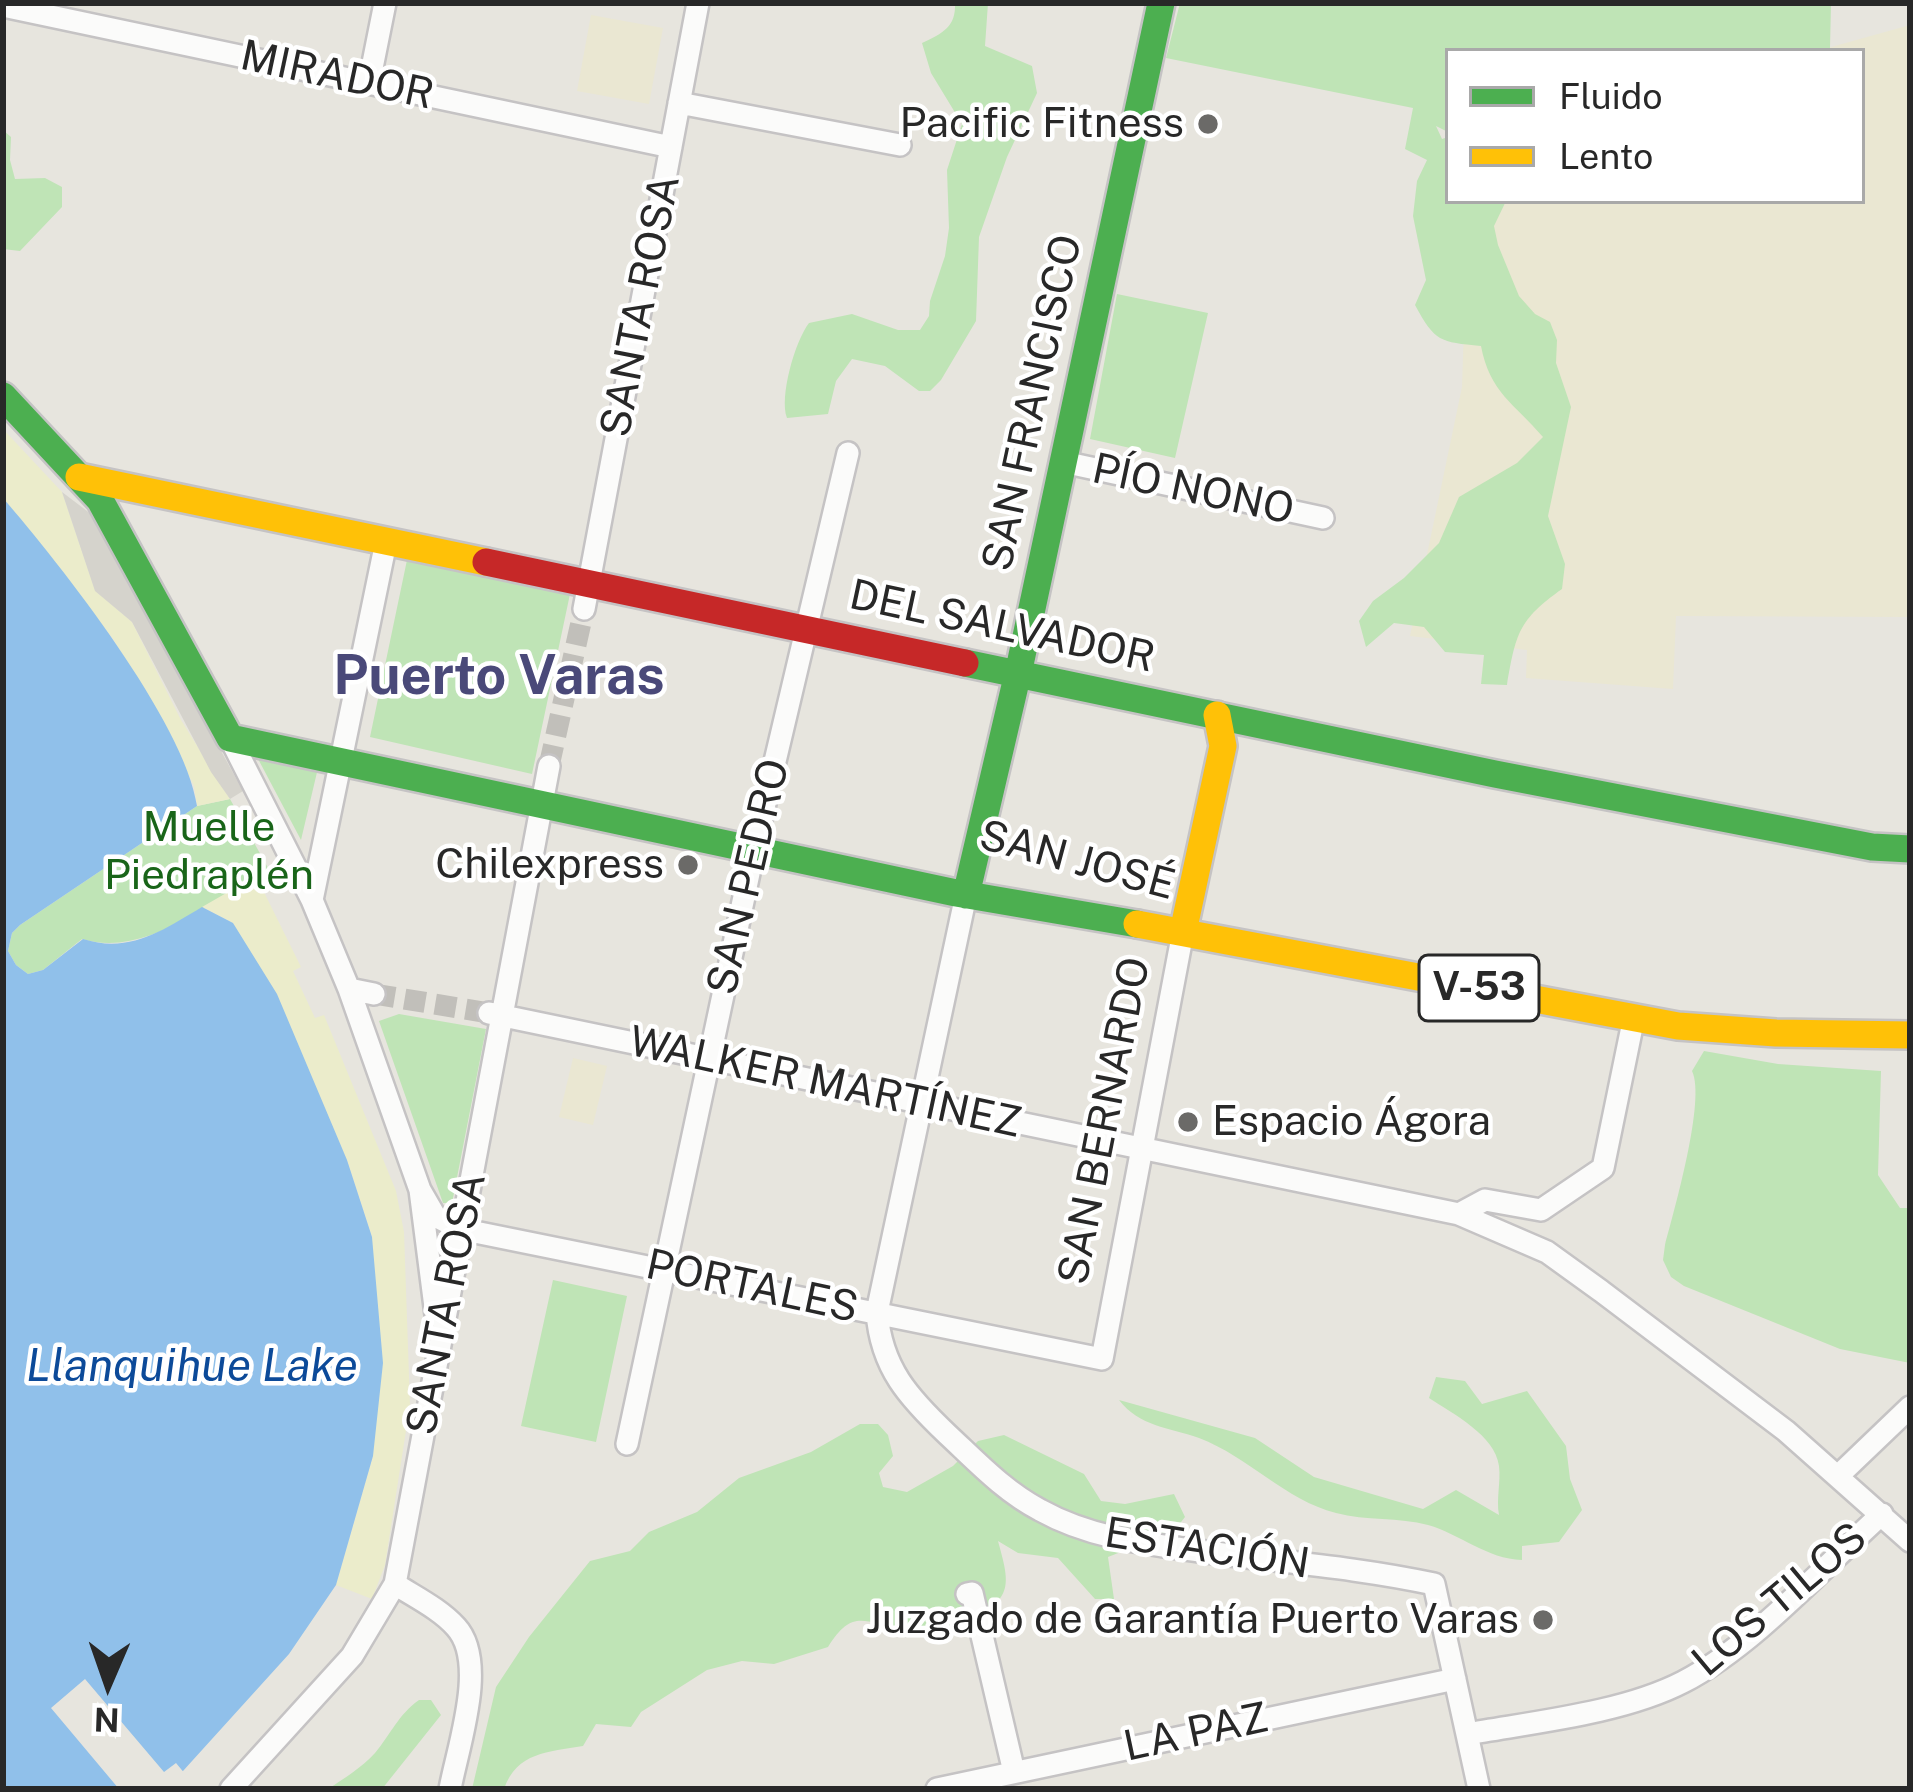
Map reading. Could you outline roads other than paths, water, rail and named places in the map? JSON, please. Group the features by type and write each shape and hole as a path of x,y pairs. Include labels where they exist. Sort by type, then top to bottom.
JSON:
{"main road":[{"name":"SAN FRANCISCO","path":"969,885 1161,3"},
{"path":"3,396 80,477 119,530 224,727"},
{"name":"DEL SALVADOR","path":"80,477 386,542 587,597 806,629 1850,843 1910,849"},
{"name":"SAN BERNARDO","path":"1183,932 1221,758 1223,735 1217,715"},
{"path":"1221,758 1237,733 1262,725"},
{"name":"SAN JOSÉ","path":"224,727 545,786 756,840 1183,932"},
{"name":"V-53","path":"1183,932 1713,1029 1910,1035"}],"street":[{"path":"369,83 385,3"},
{"name":"SANTA ROSA","path":"587,597 698,3"},
{"name":"MIRADOR","path":"3,6 73,12 369,83 671,147"},
{"path":"679,103 900,145"},
{"name":"SAN PEDRO","path":"626,1444 756,840 848,453"},
{"name":"PÍO NONO","path":"1063,462 1323,518"},
{"path":"312,900 386,542"},
{"path":"224,727 312,900 350,989 420,1190 434,1216 460,1229"},
{"name":"SANTA ROSA","path":"231,1789 352,1656 395,1583 495,1014 545,786"},
{"name":"SAN FRANCISCO","path":"878,1312 969,885"},
{"name":"SAN BERNARDO","path":"1102,1359 1183,932"},
{"path":"350,989 374,994"},
{"name":"WALKER MARTÍNEZ","path":"495,1014 1459,1214 1547,1252 1786,1431 1910,1541"},
{"path":"1459,1214 1485,1200 1541,1210 1603,1168 1634,1017"},
{"path":"420,1190 435,1301 436,1358"},
{"name":"PORTALES","path":"460,1229 1102,1359"},
{"name":"ESTACIÓN","path":"878,1312 886,1360 904,1392 994,1479 1037,1509 1116,1539 1434,1584 1479,1789"},
{"path":"1838,1476 1910,1408"},
{"name":"LOS TILOS","path":"1467,1734 1640,1699 1682,1683 1727,1654 1882,1514"},
{"path":"395,1583 455,1626 470,1654 472,1677 450,1789"},
{"path":"968,1594 972,1593 1014,1772"},
{"name":"LA PAZ","path":"937,1789 1455,1679"}],"water":[{"name":"Llanquihue Lake","path":"3,498 86,602 145,689 188,771 197,806 20,925 12,933 8,951 28,974 43,970 83,939 131,942 202,907 233,923 277,994 347,1160 372,1237 383,1363 373,1456 336,1585 289,1654 161,1789 3,1789"}],"tunnel":[{"path":"549,766 584,609"},
{"path":"374,994 489,1013"}],"place":[{"name":"Pacific Fitness","path":"1208,124"},
{"name":"Chilexpress","path":"688,865"},
{"name":"Espacio Ágora","path":"1188,1122"},
{"name":"Juzgado de Garantía Puerto Varas","path":"1543,1620"}],"district":[{"name":"Puerto Varas","path":"499,677"}],"park label":[{"name":"Muelle Piedraplén","path":"209,852"}]}
